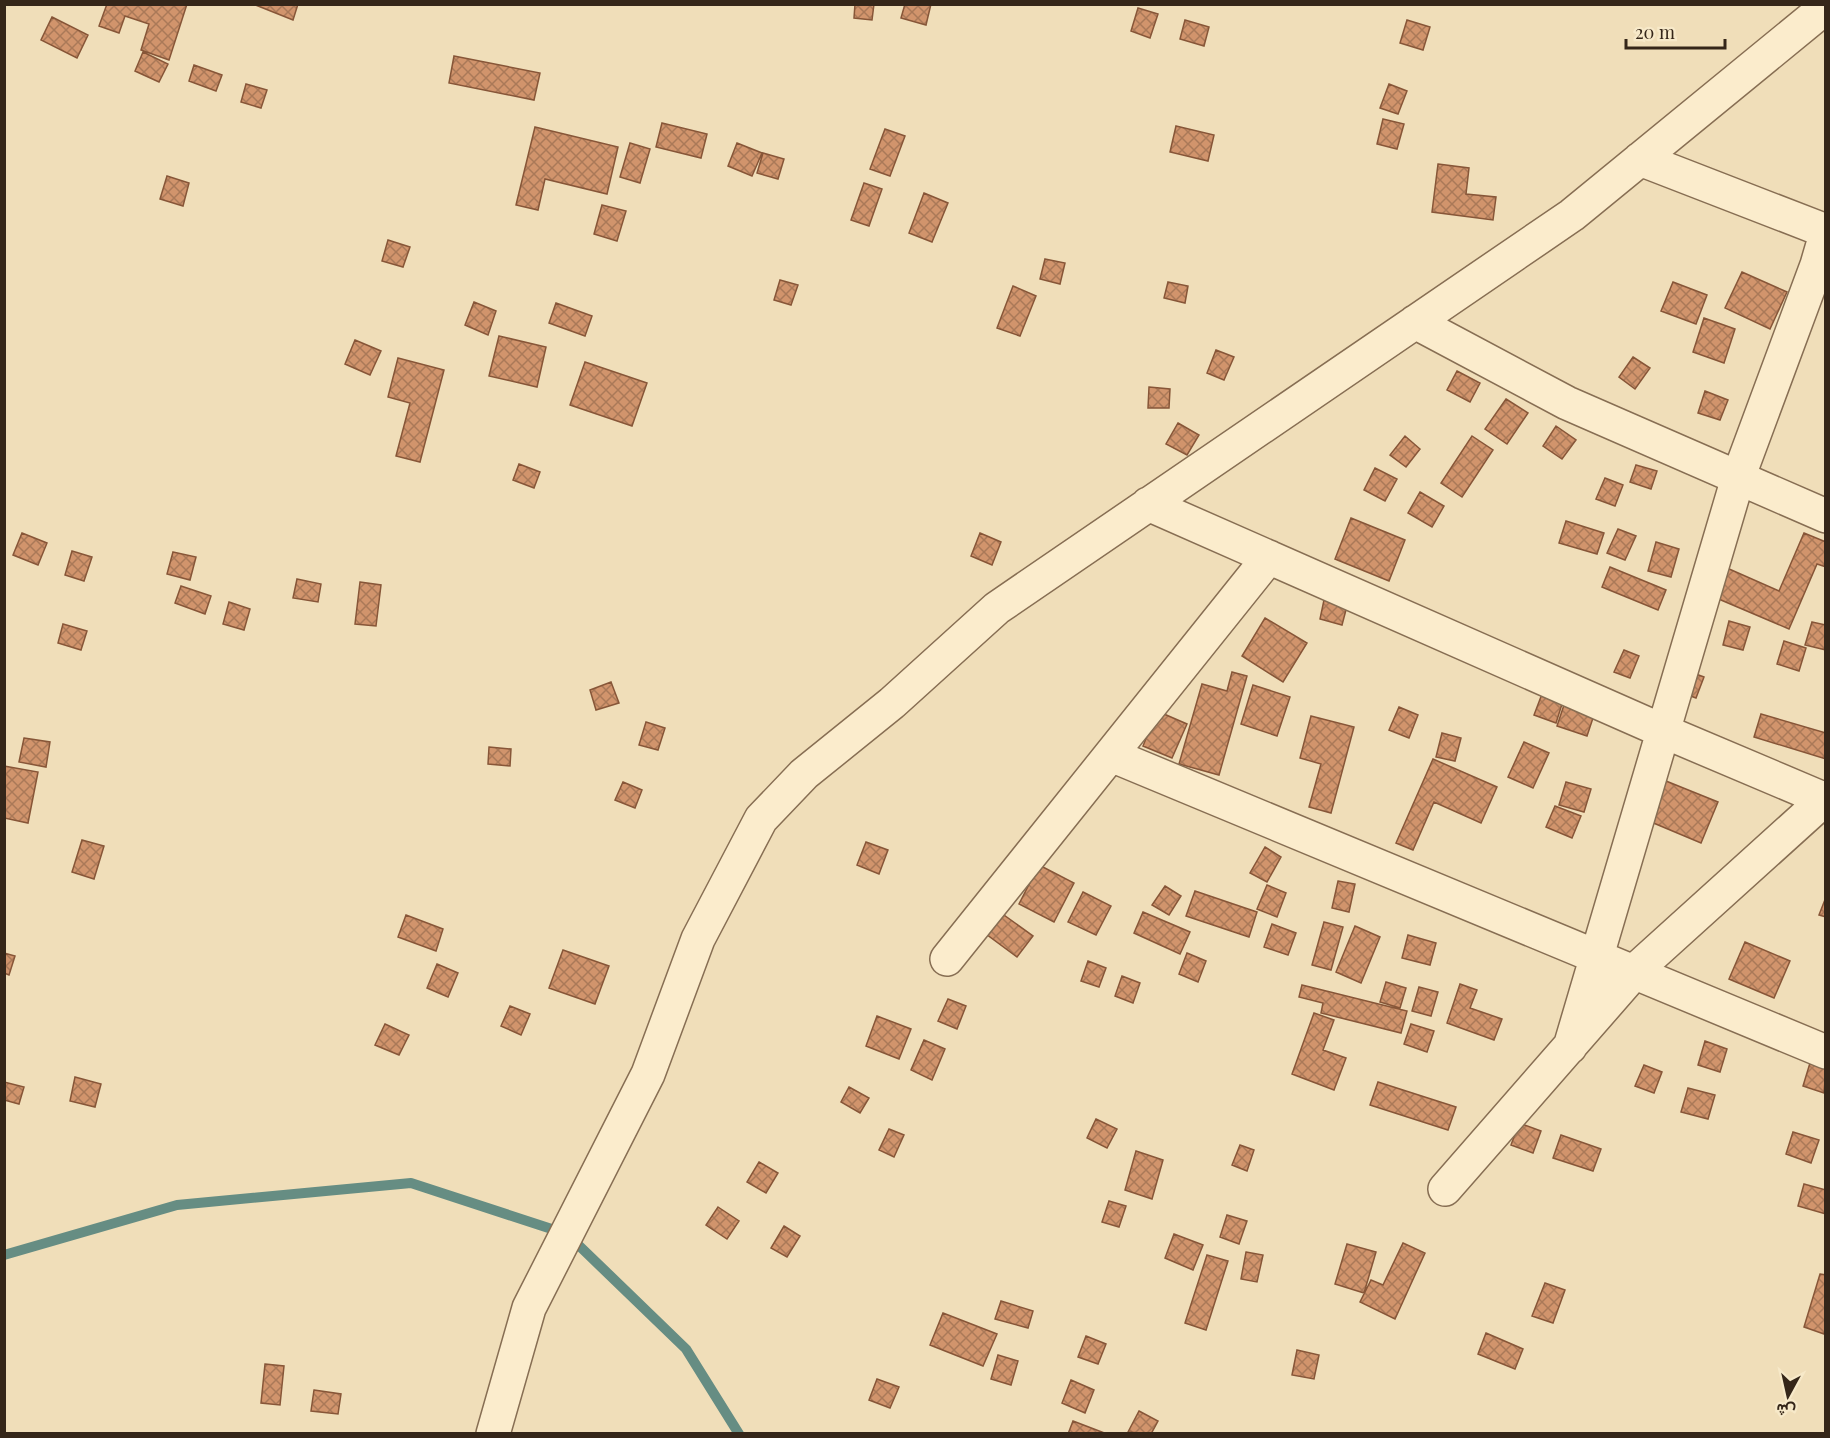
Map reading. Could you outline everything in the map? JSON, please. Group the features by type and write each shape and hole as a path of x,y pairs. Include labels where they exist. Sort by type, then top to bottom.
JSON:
{"street":[{"path":"493,1434 529,1308 648,1074 698,939 761,819 804,774 892,703 997,608 1572,215 1826,7"},
{"path":"1570,1047 1738,478 1817,265 1826,232 1640,159"},
{"path":"1415,322 1567,403 1826,516"},
{"path":"1148,504 1663,731 1825,799 1634,974 1445,1189"},
{"path":"947,959 1269,558"},
{"path":"1111,755 1826,1052"}],"building":[{"path":"107,4 187,4 169,60 141,50 149,24 125,16 119,33 99,26"},
{"path":"253,4 298,4 293,20"},
{"path":"855,4 874,4 872,20 854,18"},
{"path":"905,4 931,4 926,25 901,18"},
{"path":"1138,8 1158,14 1150,38 1131,31"},
{"path":"52,17 88,35 77,58 41,40"},
{"path":"1185,20 1209,27 1204,46 1180,39"},
{"path":"1407,20 1430,27 1423,50 1400,43"},
{"path":"143,52 168,64 159,82 135,71"},
{"path":"454,56 540,73 534,100 449,83"},
{"path":"194,65 222,75 216,91 189,81"},
{"path":"246,84 267,90 261,108 241,102"},
{"path":"1389,84 1407,91 1398,114 1380,108"},
{"path":"1383,119 1404,124 1397,149 1377,144"},
{"path":"662,123 707,134 701,158 656,147"},
{"path":"1176,126 1214,135 1208,161 1170,152"},
{"path":"535,127 618,147 607,194 545,179 538,210 516,205"},
{"path":"885,129 905,136 890,176 870,169"},
{"path":"630,143 650,149 640,183 620,177"},
{"path":"737,143 762,153 752,176 728,166"},
{"path":"763,153 784,159 778,179 757,173"},
{"path":"1438,164 1469,168 1466,194 1496,197 1493,220 1432,212"},
{"path":"167,176 189,183 183,206 160,199"},
{"path":"864,183 882,189 869,226 851,220"},
{"path":"924,193 948,203 932,242 909,233"},
{"path":"602,205 626,211 617,241 594,234"},
{"path":"388,240 410,247 403,267 382,261"},
{"path":"1045,259 1065,263 1060,284 1040,279"},
{"path":"1742,272 1787,292 1770,329 1725,308"},
{"path":"780,280 798,285 791,305 774,300"},
{"path":"1168,282 1188,286 1185,303 1164,298"},
{"path":"1673,282 1707,295 1696,324 1661,311"},
{"path":"1013,286 1036,296 1020,336 997,328"},
{"path":"474,302 496,311 488,335 465,325"},
{"path":"556,303 592,316 585,336 549,323"},
{"path":"1704,318 1735,329 1724,363 1693,352"},
{"path":"499,336 546,347 537,387 489,376"},
{"path":"355,340 381,351 370,375 345,364"},
{"path":"1216,350 1234,357 1224,380 1207,373"},
{"path":"1633,357 1650,368 1635,389 1619,377"},
{"path":"398,358 444,370 420,462 396,456 410,403 388,397"},
{"path":"585,362 647,383 632,426 570,405"},
{"path":"1457,371 1480,383 1470,402 1447,390"},
{"path":"1149,387 1170,389 1169,408 1148,408"},
{"path":"1705,391 1728,400 1720,420 1698,413"},
{"path":"1506,399 1528,413 1507,444 1485,429"},
{"path":"1178,423 1199,435 1187,455 1166,444"},
{"path":"1556,426 1576,440 1562,459 1543,446"},
{"path":"1405,436 1420,449 1406,467 1390,455"},
{"path":"1472,436 1493,450 1462,497 1441,483"},
{"path":"519,464 540,472 534,488 513,480"},
{"path":"1636,465 1657,471 1651,489 1630,482"},
{"path":"1375,468 1397,479 1385,501 1364,490"},
{"path":"1605,478 1623,485 1615,506 1596,499"},
{"path":"1420,492 1444,506 1432,527 1408,513"},
{"path":"1351,518 1405,540 1389,581 1335,559"},
{"path":"1566,521 1604,533 1597,554 1559,543"},
{"path":"1618,529 1636,536 1625,560 1607,553"},
{"path":"22,533 47,543 38,565 13,555"},
{"path":"980,533 1001,542 992,565 971,556"},
{"path":"1804,533 1826,542 1826,567 1817,564 1789,629 1714,597 1727,568 1779,591"},
{"path":"1656,542 1679,549 1671,577 1648,571"},
{"path":"72,551 92,557 84,581 65,575"},
{"path":"173,552 196,557 190,580 167,574"},
{"path":"1610,567 1666,590 1658,610 1602,587"},
{"path":"297,579 321,584 318,602 293,598"},
{"path":"360,582 381,585 376,626 355,624"},
{"path":"181,586 211,596 205,614 175,603"},
{"path":"1324,600 1347,606 1342,625 1320,619"},
{"path":"229,602 250,609 244,630 223,624"},
{"path":"1265,618 1307,643 1283,682 1242,656"},
{"path":"1729,621 1750,627 1743,650 1723,645"},
{"path":"1812,622 1826,625 1826,650 1805,645"},
{"path":"63,624 87,631 81,650 58,643"},
{"path":"1784,641 1806,648 1799,671 1777,664"},
{"path":"1624,650 1639,656 1630,678 1614,672"},
{"path":"1685,670 1704,677 1696,698 1677,691"},
{"path":"1232,672 1247,676 1219,775 1179,764 1202,684 1227,691"},
{"path":"611,682 619,703 596,710 590,690"},
{"path":"1253,685 1290,697 1277,736 1241,724"},
{"path":"1542,694 1563,701 1556,723 1534,715"},
{"path":"1564,705 1594,715 1587,736 1557,726"},
{"path":"1399,707 1418,715 1409,738 1389,730"},
{"path":"1157,711 1187,724 1172,758 1143,746"},
{"path":"1761,714 1826,733 1826,759 1754,737"},
{"path":"1311,716 1354,727 1331,813 1309,807 1321,764 1300,758"},
{"path":"646,722 665,728 658,750 639,745"},
{"path":"1442,733 1461,738 1455,761 1436,757"},
{"path":"24,738 50,742 46,767 19,762"},
{"path":"1524,742 1549,753 1533,788 1508,777"},
{"path":"489,747 511,749 510,766 488,764"},
{"path":"1433,759 1497,787 1481,823 1434,802 1413,850 1396,843"},
{"path":"4,766 38,772 28,823 4,818"},
{"path":"1661,779 1718,802 1701,843 1644,819"},
{"path":"623,782 642,790 635,808 615,800"},
{"path":"1566,782 1591,789 1584,812 1559,805"},
{"path":"1555,806 1581,816 1572,838 1546,827"},
{"path":"82,840 104,846 94,879 72,872"},
{"path":"866,842 888,850 879,874 857,865"},
{"path":"1265,847 1281,857 1267,882 1250,873"},
{"path":"1039,865 1074,883 1054,922 1019,904"},
{"path":"1338,881 1355,884 1349,912 1332,908"},
{"path":"1267,885 1286,893 1277,917 1257,909"},
{"path":"1165,886 1181,896 1169,915 1152,905"},
{"path":"1195,891 1257,912 1249,937 1186,916"},
{"path":"1083,892 1111,906 1096,935 1068,922"},
{"path":"1826,897 1826,917 1819,915"},
{"path":"997,910 1033,936 1017,957 982,931"},
{"path":"1143,912 1190,932 1180,954 1134,933"},
{"path":"406,915 443,929 436,951 398,937"},
{"path":"1324,922 1343,927 1331,970 1312,965"},
{"path":"1272,924 1296,933 1288,955 1264,947"},
{"path":"1355,926 1380,937 1361,983 1336,972"},
{"path":"1408,935 1436,943 1430,965 1402,958"},
{"path":"1745,942 1790,961 1774,998 1729,979"},
{"path":"563,950 609,966 595,1004 549,988"},
{"path":"4,953 15,956 9,975 4,973"},
{"path":"1187,953 1206,961 1198,982 1179,974"},
{"path":"1088,961 1106,968 1099,987 1081,981"},
{"path":"437,964 458,973 448,997 427,988"},
{"path":"1122,976 1140,983 1133,1003 1115,996"},
{"path":"1386,982 1406,988 1400,1008 1380,1002"},
{"path":"1460,984 1477,990 1470,1008 1502,1019 1494,1040 1447,1023"},
{"path":"1302,985 1407,1011 1401,1033 1321,1013 1323,1003 1299,997"},
{"path":"1419,987 1438,992 1431,1016 1412,1011"},
{"path":"948,999 966,1006 957,1029 938,1021"},
{"path":"510,1006 530,1014 521,1035 501,1026"},
{"path":"1314,1013 1334,1020 1323,1050 1346,1058 1334,1090 1292,1074"},
{"path":"877,1016 911,1029 899,1059 866,1046"},
{"path":"385,1024 409,1035 399,1055 375,1045"},
{"path":"1411,1024 1434,1031 1427,1052 1404,1044"},
{"path":"924,1040 945,1049 932,1080 911,1070"},
{"path":"1705,1041 1727,1049 1720,1072 1698,1065"},
{"path":"1810,1063 1826,1069 1824,1093 1803,1086"},
{"path":"1644,1065 1662,1072 1654,1093 1635,1086"},
{"path":"75,1077 101,1084 95,1107 70,1101"},
{"path":"4,1082 24,1087 19,1104 4,1100"},
{"path":"1378,1082 1456,1107 1448,1130 1370,1105"},
{"path":"849,1087 869,1098 860,1113 841,1102"},
{"path":"1688,1088 1715,1095 1708,1119 1681,1112"},
{"path":"1096,1119 1117,1129 1107,1148 1087,1138"},
{"path":"1519,1123 1541,1131 1533,1153 1511,1145"},
{"path":"889,1129 904,1135 894,1157 879,1150"},
{"path":"1793,1132 1819,1140 1811,1163 1786,1154"},
{"path":"1561,1135 1601,1149 1593,1171 1553,1158"},
{"path":"1240,1145 1254,1150 1247,1171 1232,1165"},
{"path":"1136,1151 1163,1160 1152,1199 1125,1190"},
{"path":"759,1162 778,1173 766,1193 747,1182"},
{"path":"1804,1184 1826,1190 1826,1214 1798,1206"},
{"path":"1109,1201 1126,1206 1119,1227 1102,1222"},
{"path":"718,1207 739,1221 727,1239 706,1225"},
{"path":"1227,1215 1247,1221 1239,1244 1220,1237"},
{"path":"784,1226 800,1236 787,1257 771,1248"},
{"path":"1174,1234 1203,1245 1193,1270 1165,1258"},
{"path":"1403,1243 1425,1253 1395,1319 1360,1302 1371,1280 1383,1285"},
{"path":"1347,1244 1376,1252 1364,1293 1335,1284"},
{"path":"1246,1252 1263,1255 1257,1282 1241,1279"},
{"path":"1207,1255 1228,1261 1206,1330 1185,1323"},
{"path":"1820,1274 1826,1275 1824,1334 1804,1327"},
{"path":"1545,1283 1565,1290 1553,1323 1532,1316"},
{"path":"1001,1301 1033,1311 1028,1328 995,1319"},
{"path":"943,1313 997,1334 983,1366 930,1345"},
{"path":"1486,1333 1523,1349 1515,1369 1478,1354"},
{"path":"1086,1336 1106,1344 1098,1364 1078,1357"},
{"path":"1297,1350 1319,1355 1314,1379 1292,1375"},
{"path":"998,1355 1018,1361 1011,1385 991,1379"},
{"path":"265,1364 284,1366 280,1405 261,1403"},
{"path":"877,1379 899,1387 890,1408 869,1400"},
{"path":"1071,1380 1094,1390 1085,1413 1062,1403"},
{"path":"314,1390 341,1394 338,1414 311,1411"},
{"path":"1139,1411 1158,1421 1151,1434 1128,1432"},
{"path":"1073,1421 1107,1434 1068,1434"}],"waterway":[{"path":"4,1255 177,1205 411,1183 567,1234 686,1349 739,1434"}]}
